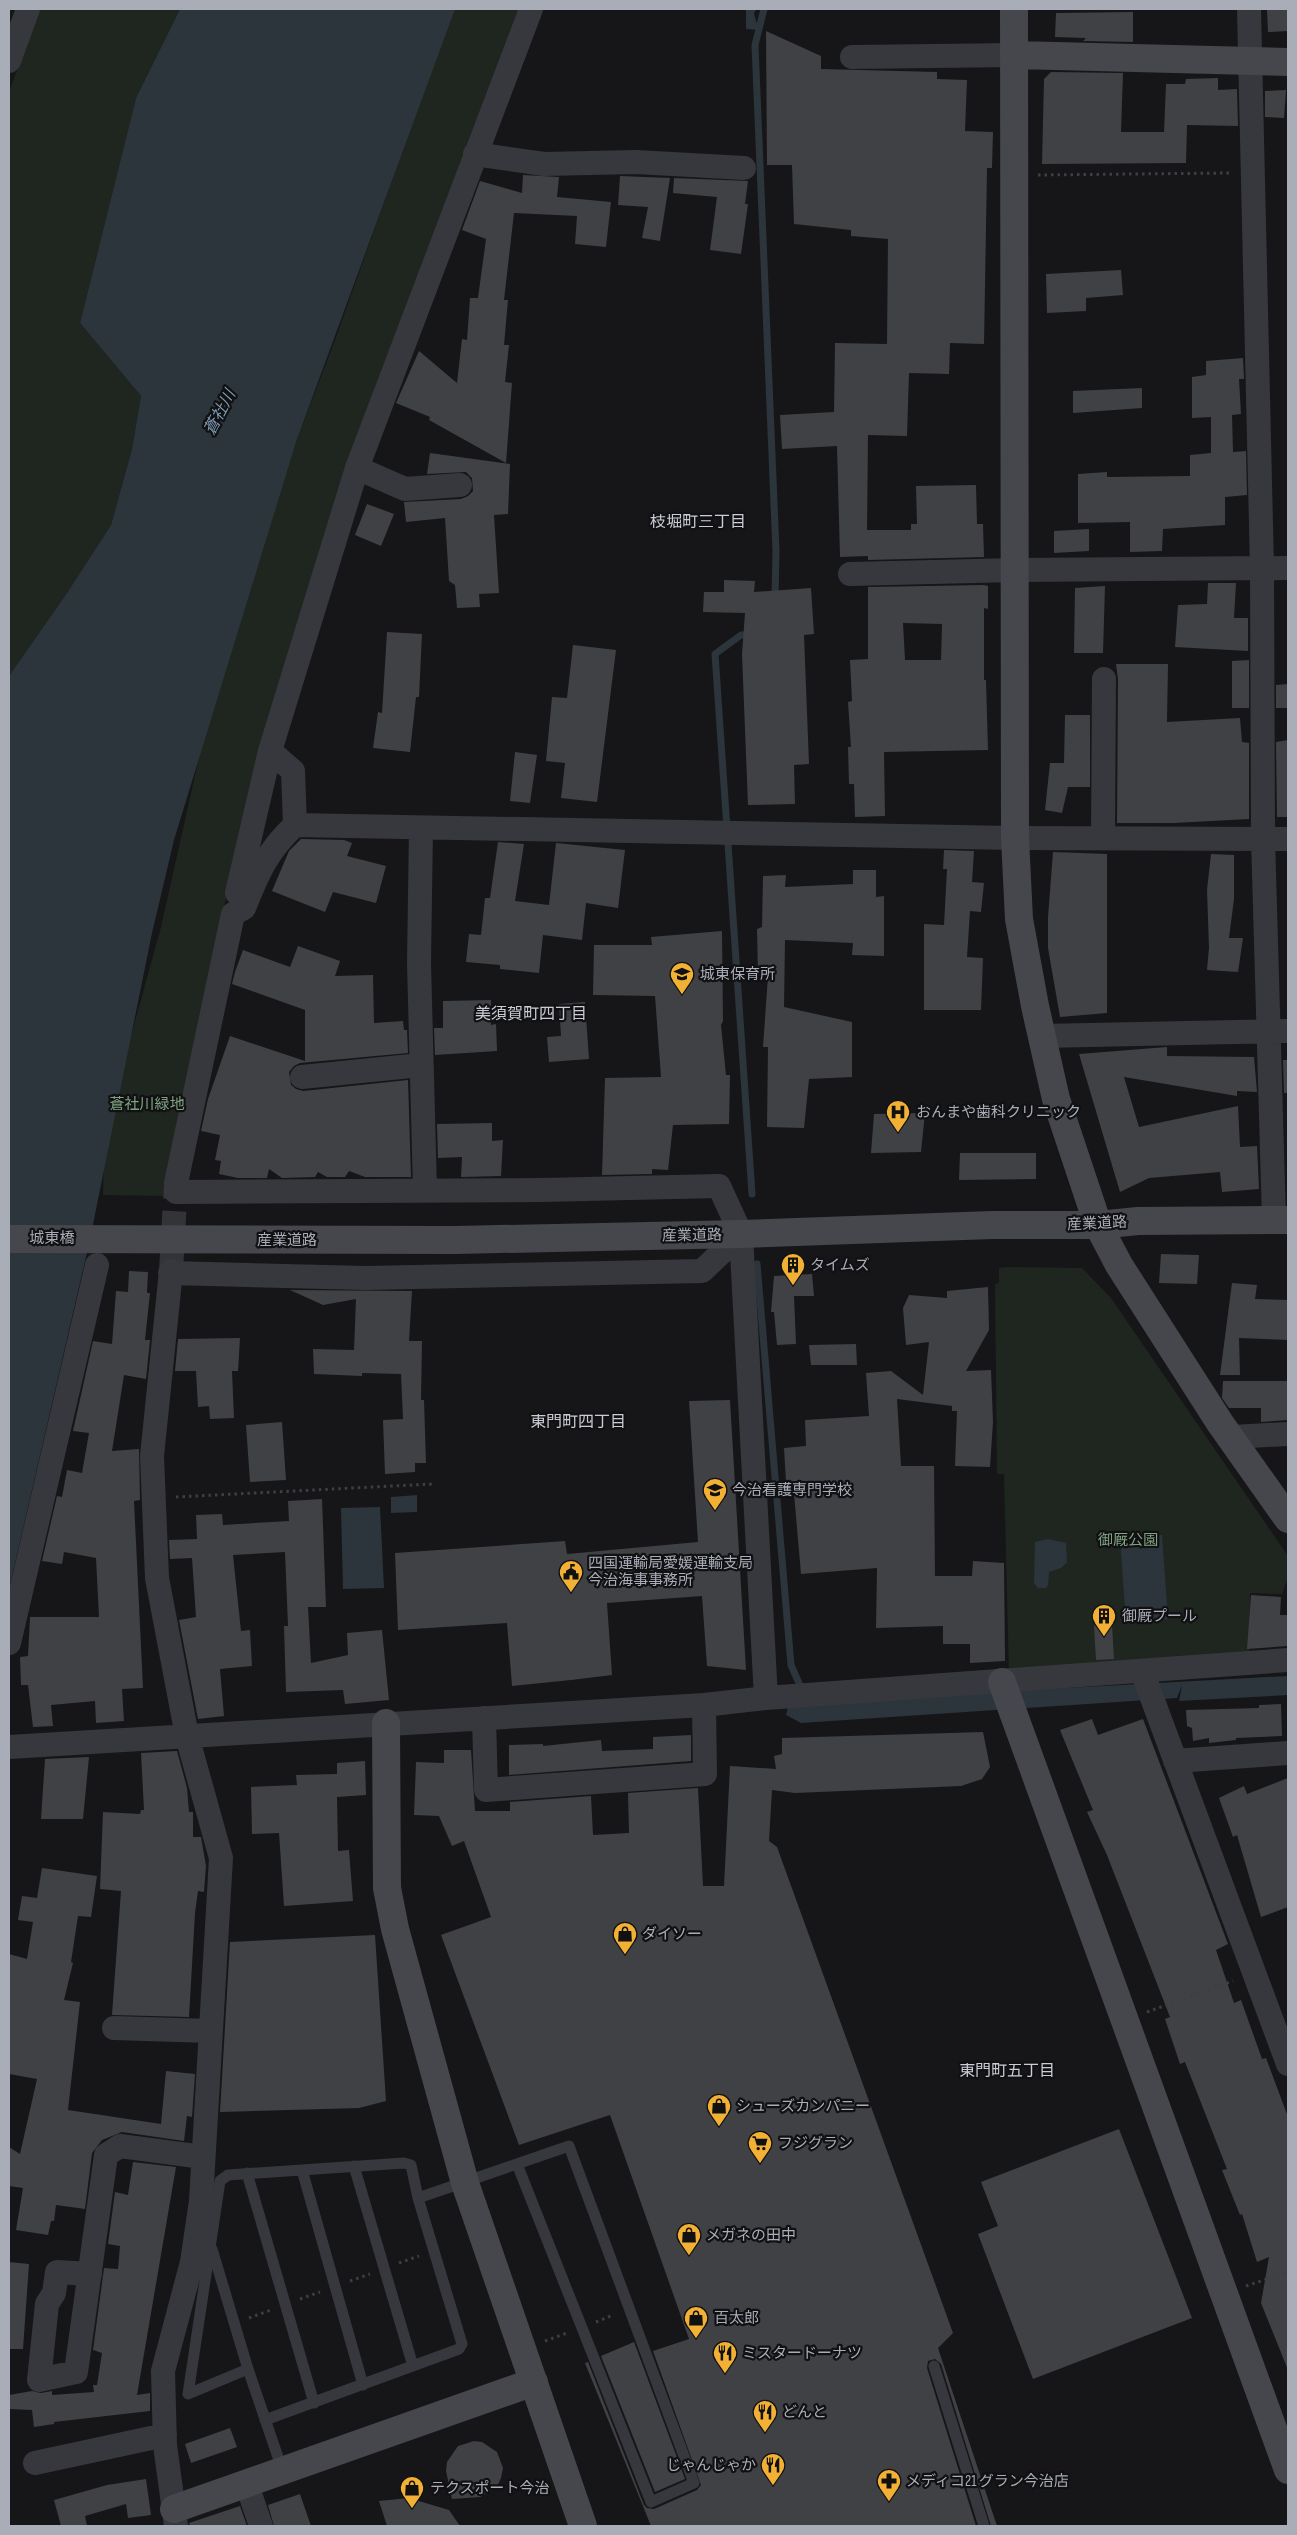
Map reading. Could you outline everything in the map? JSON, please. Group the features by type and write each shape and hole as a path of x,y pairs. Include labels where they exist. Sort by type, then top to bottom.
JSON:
{"street":[{"path":"9,61 28,9"},
{"path":"531,9 357,468 270,751 232,914 176,1188 425,1190 719,1186 740,1234 766,1698"},
{"path":"1014,9 1015,838 1019,919 1041,1036 1056,1099 1098,1225 1119,1265 1220,1422 1288,1519"},
{"path":"1249,9 1262,568 1263,838 1278,1032 1281,1220"},
{"path":"852,57 1014,55 1288,62"},
{"path":"475,154 544,164 636,162 744,168"},
{"path":"357,468 405,490 460,485"},
{"path":"850,574 1016,570 1288,568"},
{"path":"1102,838 1104,679"},
{"path":"270,751 294,771 295,825"},
{"path":"232,914 244,908 258,872 276,843 295,825 1015,838 1288,839"},
{"path":"421,828 419,963 425,1190"},
{"path":"1041,1036 1278,1032"},
{"path":"302,1078 421,1065"},
{"name":"産業道路","path":"95,1238 456,1240 740,1234 992,1225 1098,1225 1138,1221 1281,1220"},
{"path":"534,2382 246,2482 175,2518 164,2434 164,2371 192,2262 200,2201 221,1858 187,1736 157,1578 152,1456 170,1272 366,1278 702,1271 740,1234"},
{"name":"城東橋","path":"9,1238 95,1238"},
{"path":"9,1643 97,1265"},
{"path":"1232,1437 1288,1434"},
{"path":"9,1747 704,1705 766,1698 1288,1660"},
{"path":"1142,1672 1288,2064"},
{"path":"1002,1682 1288,2470"},
{"path":"484,1718 486,1790 705,1774 704,1705"},
{"path":"386,1723 387,1888 395,1929 465,2183 488,2257 534,2382 583,2526"},
{"path":"1175,1761 1288,1752"},
{"path":"114,2028 210,2031"},
{"path":"90,2274 106,2155 120,2146 203,2157"},
{"path":"35,2463 164,2434"},
{"path":"246,2482 261,2526"}],"lane":[{"path":"418,2198 569,2146 694,2483 651,2502 517,2164"},
{"path":"248,2369 188,2394 220,2181 228,2175 247,2173 404,2163 411,2165 418,2198 462,2344 459,2349 265,2420"},
{"path":"354,2166 413,2366"},
{"path":"302,2170 363,2384"},
{"path":"247,2173 314,2403"},
{"path":"211,2244 248,2369 282,2469"},
{"path":"934,2366 984,2526"}],"path":[{"path":"1015,175 1253,173"},
{"path":"154,1498 432,1484"},
{"path":"1124,2020 1255,1974"},
{"path":"1224,2294 1288,2272"}],"green space":[{"path":"40,9 180,9 136,98 80,323 141,396 132,449 111,525 67,593 9,676 9,92"},
{"name":"蒼社川緑地","path":"453,9 518,9 374,390 241,827 163,1196 103,1195 104,1153 115,1094 161,927 209,713 286,468 335,340"},
{"name":"御厩公園","path":"999,1268 1082,1268 1111,1298 1288,1556 1288,1577 1282,1594 1250,1593 1249,1654 1009,1674 1004,1474 997,1474 995,1284 999,1283"}],"water":[{"name":"蒼社川","path":"180,9 455,9 296,442 174,840 152,933 89,1244 9,1589 9,676 67,593 111,525 132,449 141,396 80,323 136,98"},
{"path":"746,9 756,9 754,14 759,30 746,29"},
{"path":"417,1495 417,1512 391,1513 391,1497"},
{"path":"380,1507 384,1588 343,1589 341,1508"},
{"path":"1162,1535 1168,1619 1126,1623 1120,1538"},
{"path":"1048,1539 1066,1543 1067,1562 1061,1568 1049,1572 1046,1588 1038,1588 1034,1583 1035,1542"},
{"path":"1288,1676 1288,1695 1179,1701 1182,1685 1177,1698 801,1723 786,1715 789,1703"}],"building":[{"path":"1267,9 1288,9 1288,31 1268,32"},
{"path":"1133,12 1133,42 1083,41 1086,38 1055,37 1056,13"},
{"path":"766,31 821,56 821,69 937,72 937,79 967,80 965,131 993,132 992,168 987,168 984,344 950,343 949,374 909,373 907,436 868,435 867,530 911,530 911,524 917,524 916,486 976,485 977,524 983,524 984,557 868,560 868,556 840,557 837,446 782,449 780,415 834,412 835,343 887,344 888,239 851,236 851,230 794,224 792,165 767,165"},
{"path":"1051,72 1123,73 1121,132 1164,132 1166,84 1185,84 1186,79 1218,78 1218,90 1237,89 1238,126 1187,125 1186,163 1042,164 1044,79"},
{"path":"1286,90 1284,118 1265,117 1265,91"},
{"path":"523,175 559,177 557,197 611,202 606,247 575,244 577,216 514,213 504,300 508,300 504,345 509,345 505,382 512,383 506,463 429,420 430,417 396,403 419,351 457,383 462,339 467,340 470,298 478,298 486,239 462,230 480,181 522,193"},
{"path":"620,176 670,178 660,241 642,238 648,207 618,205"},
{"path":"674,178 748,181 745,204 748,204 741,254 710,250 717,197 673,193"},
{"path":"1121,270 1123,295 1086,298 1086,311 1047,313 1046,274"},
{"path":"1243,358 1244,379 1239,379 1241,414 1232,415 1233,452 1246,451 1247,495 1225,497 1225,525 1163,529 1162,551 1130,552 1130,522 1078,523 1078,474 1107,472 1107,477 1190,476 1190,455 1211,453 1211,417 1192,418 1192,377 1206,375 1206,361"},
{"path":"1142,388 1142,408 1073,413 1073,391"},
{"path":"430,453 510,464 508,514 494,515 499,593 479,594 480,607 457,608 455,585 449,581 445,518 406,522 404,502 461,499 473,491 472,478 466,472 427,474"},
{"path":"367,504 394,514 381,546 355,535"},
{"path":"1089,529 1089,551 1054,553 1054,531"},
{"path":"724,580 755,581 754,592 811,588 814,634 804,635 809,764 794,765 795,804 748,805 742,654 745,613 703,612 704,592 724,592"},
{"path":"1208,583 1236,583 1234,618 1248,618 1248,651 1175,647 1178,605 1207,604"},
{"path":"988,586 988,609 984,608 984,680 986,680 988,750 884,752 885,816 855,817 854,784 849,784 848,747 851,747 848,702 852,701 850,660 868,659 868,587","holes":["903,623 942,624 941,660 905,660"]},
{"path":"1105,586 1103,653 1074,653 1075,588"},
{"path":"387,632 422,634 419,697 416,697 410,752 373,748 378,712 382,713"},
{"path":"573,645 616,650 597,802 561,798 565,763 546,761 552,697 567,698"},
{"path":"1249,660 1249,708 1232,708 1232,661"},
{"path":"1116,664 1168,664 1167,722 1240,718 1242,742 1249,743 1249,819 1174,823 1117,823 1118,679"},
{"path":"1288,684 1288,708 1276,708 1276,685"},
{"path":"1065,715 1090,715 1090,787 1068,787 1062,813 1045,810 1050,763 1064,763"},
{"path":"1288,740 1288,817 1277,817 1276,742"},
{"path":"515,752 537,755 530,803 510,801"},
{"path":"301,839 344,840 352,843 347,856 386,866 376,903 333,892 325,912 272,891 289,851"},
{"path":"498,842 524,844 515,901 549,905 556,843 625,850 618,908 586,903 582,940 543,935 539,973 500,969 500,965 466,962 469,934 481,935 485,898 490,898"},
{"path":"944,850 974,851 972,882 984,883 981,912 970,911 967,957 983,958 981,1010 924,1010 924,924 944,925 947,869 943,869"},
{"path":"1053,852 1107,854 1107,1013 1060,1017 1048,948 1048,917"},
{"path":"1211,854 1234,855 1234,899 1229,938 1243,938 1238,972 1207,970 1209,948 1207,890"},
{"path":"853,870 876,870 876,897 884,896 884,956 852,955 853,943 785,940 784,1007 852,1022 852,1077 809,1079 804,1128 767,1127 768,1047 763,1047 768,976 758,976 757,929 762,927 763,876 786,875 785,887 853,884"},
{"path":"722,931 723,1021 721,1025 726,1075 730,1075 729,1124 673,1125 668,1170 652,1169 652,1174 602,1175 605,1078 661,1077 655,996 593,995 594,945 652,945 651,937"},
{"path":"298,946 340,961 335,976 373,975 374,1023 403,1021 404,1030 407,1030 408,1053 300,1063 289,1072 291,1085 303,1091 408,1080 411,1177 365,1177 349,1171 345,1177 327,1177 318,1172 315,1177 282,1178 269,1169 267,1178 238,1178 219,1174 221,1161 215,1160 220,1135 201,1131 208,1099 230,1036 305,1061 305,1010 232,984 235,972 243,950 290,967"},
{"path":"491,1000 491,1025 496,1024 497,1051 435,1055 434,1028 443,1028 443,1001"},
{"path":"585,1002 589,1059 549,1062 547,1037 561,1036 559,1004"},
{"path":"1167,1047 1167,1056 1254,1057 1257,1092 1237,1091 1237,1096 1124,1077 1139,1127 1238,1106 1240,1147 1257,1146 1259,1189 1222,1192 1220,1172 1149,1178 1120,1192 1079,1054"},
{"path":"1283,1060 1288,1060 1288,1093 1284,1093"},
{"name":"おんまや歯科クリニック","path":"925,1113 921,1152 871,1153 874,1114"},
{"path":"492,1123 492,1141 503,1140 501,1176 461,1177 462,1157 438,1158 437,1124"},
{"path":"960,1153 1036,1153 1036,1179 959,1180"},
{"path":"1161,1254 1199,1255 1197,1284 1159,1283"},
{"path":"129,1271 148,1272 147,1293 150,1293 145,1340 150,1340 146,1379 124,1375 112,1451 139,1449 140,1500 134,1501 143,1688 122,1689 124,1721 96,1723 95,1701 51,1705 53,1726 33,1727 28,1685 21,1685 20,1657 28,1656 30,1617 99,1617 96,1558 64,1552 62,1564 42,1561 57,1496 62,1497 67,1470 82,1473 89,1433 73,1431 93,1341 112,1344 116,1291 128,1292"},
{"name":"タイムズ","path":"812,1274 814,1296 794,1296 796,1344 777,1345 774,1312 771,1312 774,1276"},
{"path":"1232,1283 1257,1285 1255,1299 1288,1300 1288,1340 1239,1338 1240,1375 1220,1375"},
{"path":"988,1287 989,1330 966,1371 991,1370 993,1422 990,1467 955,1466 957,1411 952,1411 952,1406 897,1399 901,1466 934,1466 935,1576 972,1576 973,1561 1004,1563 1005,1661 970,1663 970,1644 943,1644 943,1626 876,1628 877,1568 801,1574 793,1482 786,1482 784,1448 806,1446 805,1420 869,1416 866,1373 891,1371 923,1395 929,1342 906,1345 903,1308 909,1295 947,1298 947,1291"},
{"path":"290,1290 412,1291 409,1341 422,1341 421,1400 424,1400 426,1463 415,1463 415,1472 385,1474 383,1420 403,1419 401,1374 362,1373 362,1376 314,1374 313,1349 354,1350 356,1299 323,1305"},
{"path":"240,1338 238,1371 232,1371 234,1418 210,1419 209,1406 198,1407 196,1371 175,1371 178,1339"},
{"path":"856,1344 857,1365 811,1365 809,1345"},
{"path":"1223,1381 1288,1381 1288,1420 1261,1422 1261,1408 1229,1408 1222,1398"},
{"path":"730,1400 746,1670 707,1666 702,1596 607,1603 612,1675 571,1680 512,1686 507,1623 398,1630 395,1553 565,1541 567,1554 698,1542 689,1401"},
{"path":"282,1422 286,1480 250,1482 246,1425"},
{"path":"322,1499 326,1607 308,1607 311,1663 348,1655 347,1633 382,1630 389,1700 345,1704 343,1690 286,1692 284,1626 288,1626 285,1552 233,1555 241,1631 250,1630 252,1666 220,1669 224,1716 198,1719 179,1620 196,1617 192,1558 170,1559 169,1540 197,1539 196,1515 222,1514 223,1525 289,1521 288,1501"},
{"path":"1251,1595 1281,1597 1280,1615 1288,1615 1288,1646 1247,1649"},
{"path":"1112,1625 1114,1659 1096,1660 1094,1626"},
{"path":"1281,1704 1282,1736 1236,1738 1236,1740 1209,1743 1209,1738 1193,1741 1192,1728 1187,1726 1186,1710 1259,1708 1259,1705"},
{"path":"1092,1719 1098,1735 1143,1719 1228,1944 1216,1950 1234,2003 1241,2000 1262,2059 1266,2058 1288,2117 1288,2370 1261,2303 1269,2257 1257,2262 1242,2214 1240,2215 1222,2170 1227,2169 1185,2062 1180,2064 1165,2019 1170,2017 1107,1855 1087,1812 1093,1810 1060,1730"},
{"name":"フジグラン","path":"983,1732 990,1767 982,1779 961,1786 795,1793 772,1790 769,1841 777,1847 953,2333 938,2348 997,2526 991,2526 941,2364 935,2359 928,2361 927,2368 976,2526 651,2526 585,2363 588,2362 644,2505 647,2508 654,2509 697,2490 701,2485 653,2351 689,2339 610,2115 519,2145 441,1935 491,1917 464,1841 452,1846 439,1816 414,1815 416,1762 444,1763 444,1750 471,1750 475,1811 510,1811 510,1802 591,1796 593,1835 629,1833 628,1793 698,1788 703,1886 724,1886 730,1766 776,1769 774,1756 782,1754 782,1738"},
{"path":"691,1735 691,1761 509,1775 509,1745 543,1744 543,1746 601,1740 602,1751 653,1749 653,1737"},
{"path":"177,1751 187,1788 189,1812 193,1812 193,1837 201,1837 206,1866 204,1892 198,1891 195,1913 189,2017 112,2015 121,1891 100,1889 103,1812 140,1814 141,1810 144,1810 141,1753"},
{"path":"89,1757 83,1819 41,1819 45,1759"},
{"path":"365,1761 366,1795 337,1797 338,1851 349,1850 353,1901 284,1906 279,1833 252,1834 251,1787 297,1785 296,1775 337,1774 337,1763"},
{"path":"1288,1778 1288,1907 1261,1917 1237,1835 1233,1837 1219,1798 1244,1786 1247,1794"},
{"path":"42,1868 97,1876 91,1917 78,1916 71,1962 73,1963 64,2000 80,2002 68,2110 161,2124 166,2071 195,2074 192,2117 187,2116 184,2141 122,2132 102,2140 92,2153 85,2209 56,2205 54,2221 51,2221 48,2235 16,2230 23,2188 9,2186 9,2147 20,2154 37,2079 9,2074 9,1954 27,1959 33,1922 18,1920 22,1896 37,1898"},
{"path":"375,1935 386,2101 359,2108 220,2112 230,1942"},
{"path":"1119,2129 1192,2318 1033,2379 978,2234 998,2226 981,2182"},
{"path":"133,2162 176,2167 137,2395 150,2393 150,2411 54,2422 54,2424 34,2427 32,2410 9,2409 9,2395 32,2391 41,2393 52,2391 52,2395 94,2392 93,2385 97,2385 102,2353 93,2350 104,2268 118,2269 120,2246 108,2244 115,2192 128,2195"},
{"path":"9,2262 29,2264 23,2349 9,2349"},
{"path":"634,2342 685,2479 655,2492 601,2356"},
{"path":"230,2428 237,2447 191,2463 185,2444"},
{"path":"474,2441 482,2442 497,2452 503,2468 501,2478 497,2487 480,2497 452,2499 446,2471 447,2462 458,2446"},
{"path":"146,2479 151,2515 128,2518 126,2504 85,2516 87,2526 61,2526 54,2500 107,2485"},
{"path":"300,2494 311,2526 274,2526 268,2505"},
{"name":"テクスポート今治","path":"409,2498 449,2510 460,2526 387,2526 379,2501"},
{"path":"240,2506 247,2526 190,2526 189,2523"}],"waterway":[{"path":"764,9 755,45 776,551 775,599"},
{"path":"752,1194 715,654 741,635 753,635"},
{"path":"757,1264 791,1665 802,1690"}],"tunnel":[{"path":"171,1271 176,1183"}],"place":[{"name":"城東保育所","path":"682,995"},
{"name":"おんまや歯科クリニック","path":"898,1133"},
{"name":"タイムズ","path":"793,1286"},
{"name":"今治看護専門学校","path":"715,1511"},
{"name":"四国運輸局愛媛運輸支局 今治海事事務所","path":"571,1593"},
{"name":"御厩プール","path":"1104,1637"},
{"name":"ダイソー","path":"625,1955"},
{"name":"シューズカンパニー","path":"719,2127"},
{"name":"フジグラン","path":"760,2164"},
{"name":"メガネの田中","path":"689,2256"},
{"name":"百太郎","path":"696,2339"},
{"name":"ミスタードーナツ","path":"725,2374"},
{"name":"どんと","path":"765,2433"},
{"name":"じゃんじゃか","path":"773,2486"},
{"name":"メディコ21 グラン今治店","path":"889,2502"},
{"name":"テクスポート今治","path":"412,2509"}],"district":[{"name":"枝堀町三丁目","path":"698,521"},
{"name":"美須賀町四丁目","path":"531,1013"},
{"name":"東門町四丁目","path":"578,1421"},
{"name":"東門町五丁目","path":"1007,2070"}]}
